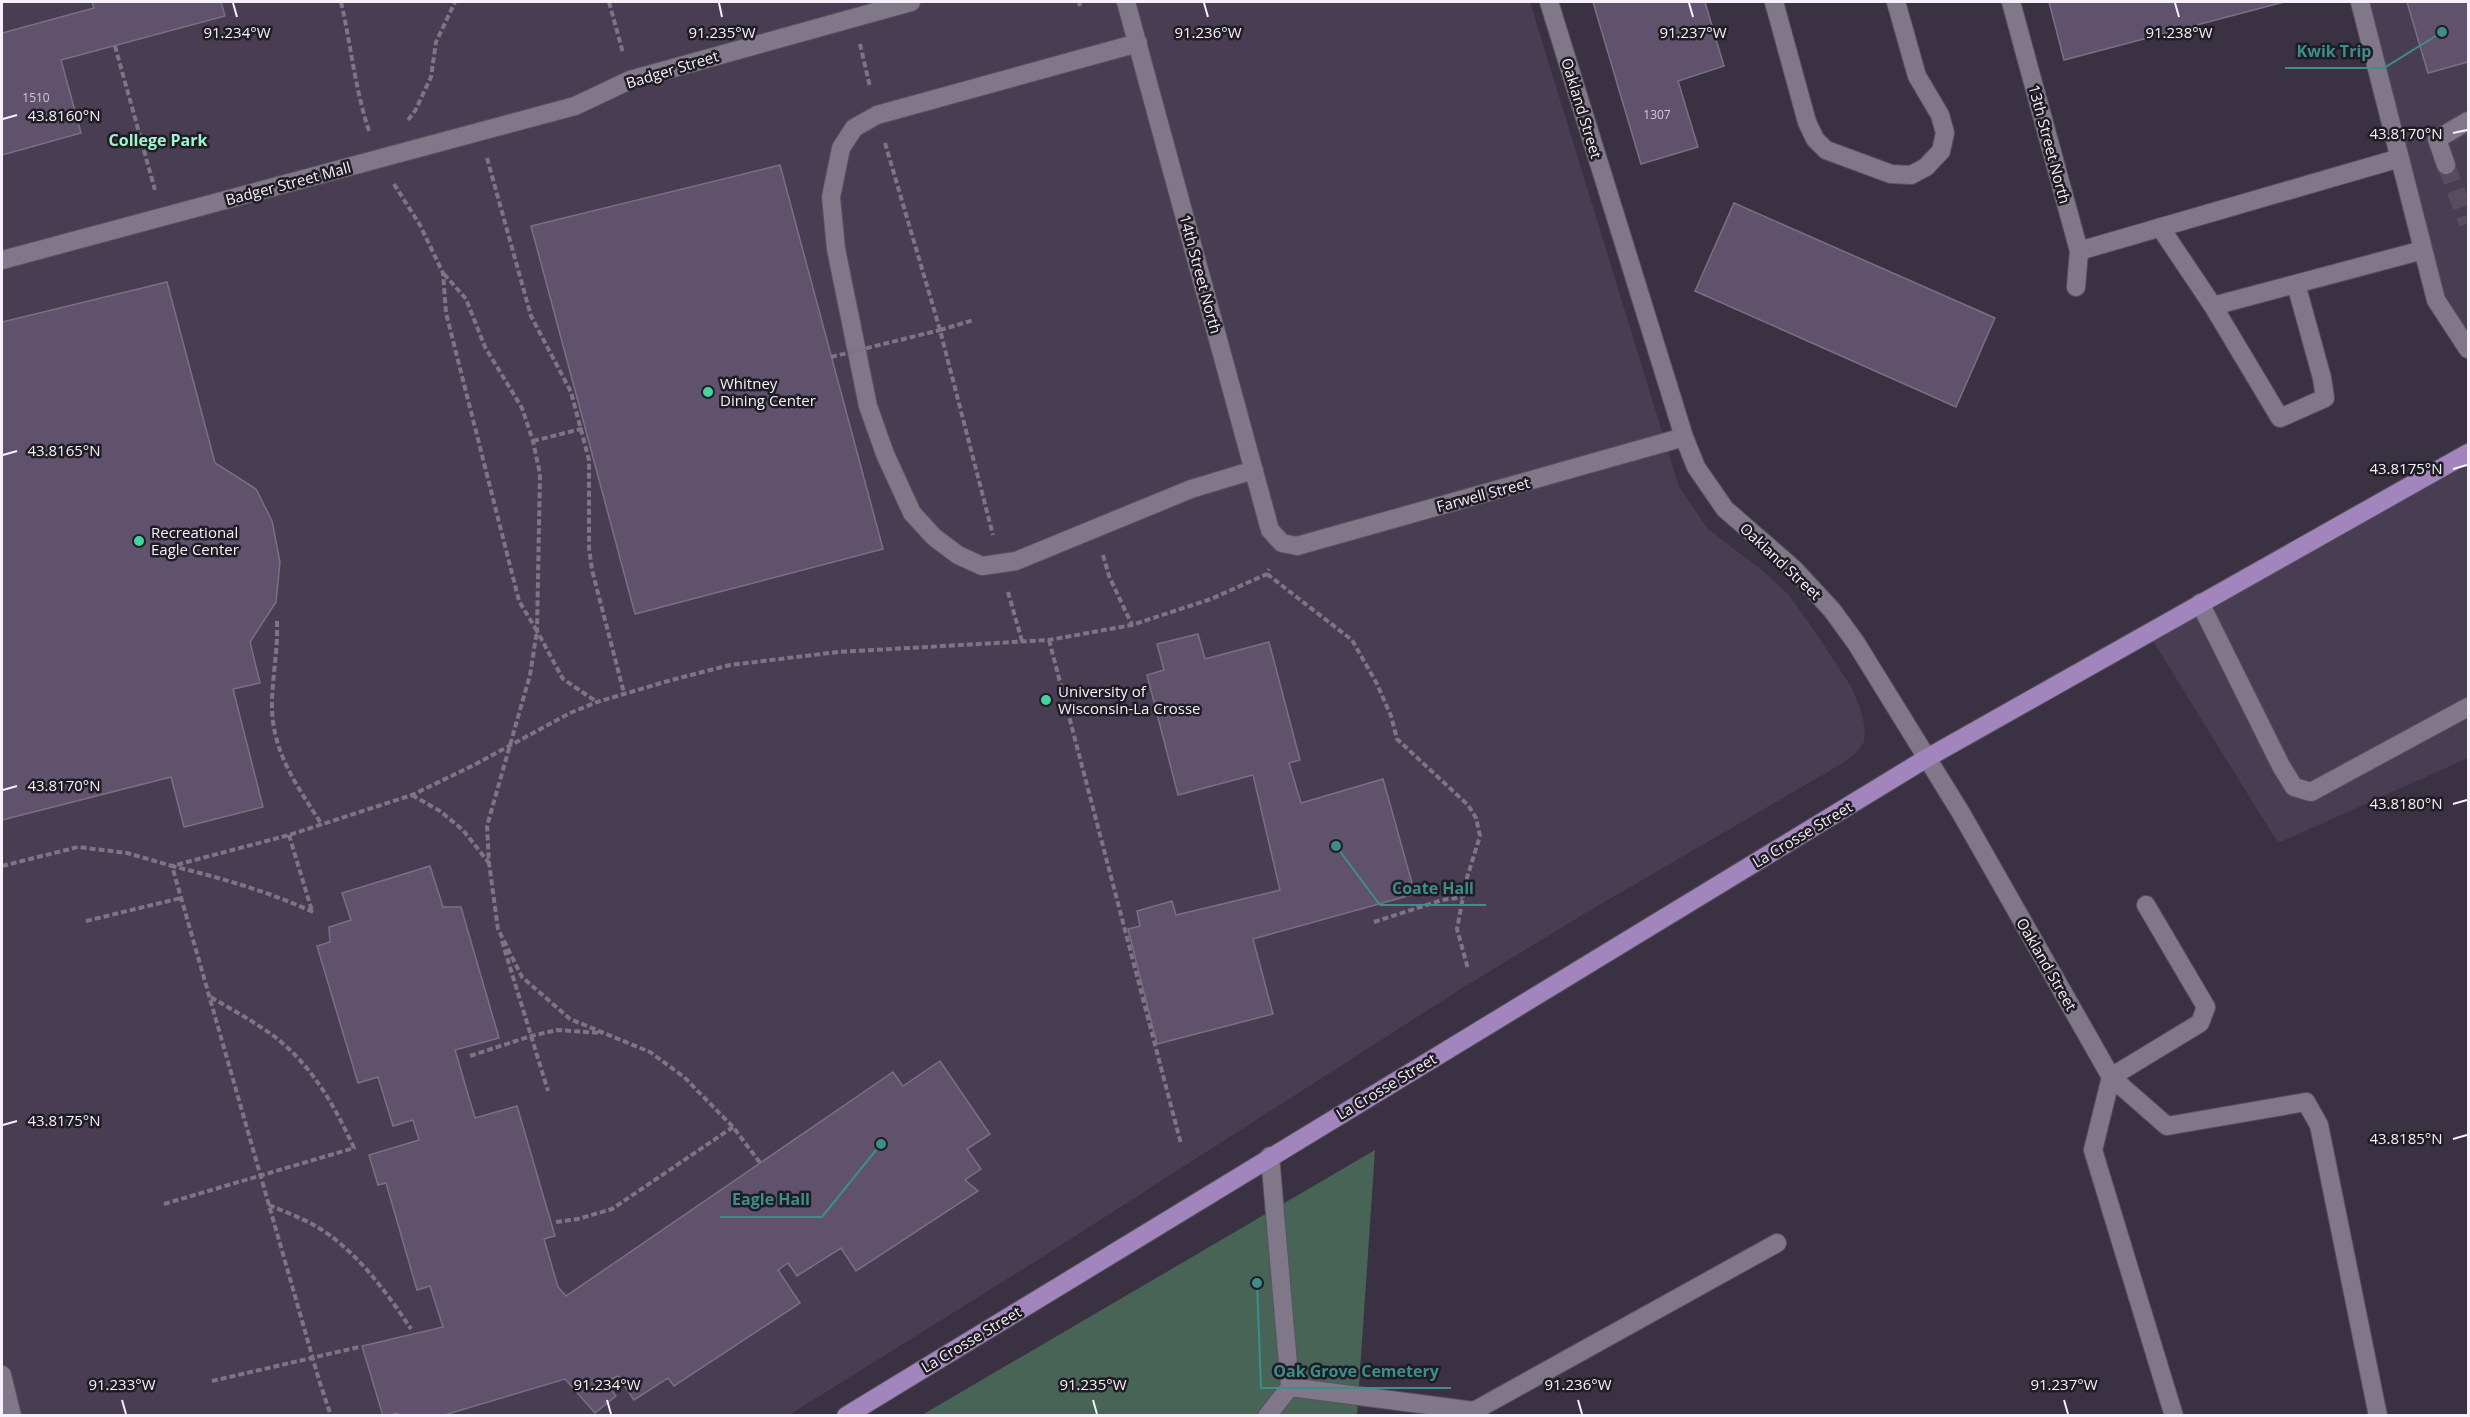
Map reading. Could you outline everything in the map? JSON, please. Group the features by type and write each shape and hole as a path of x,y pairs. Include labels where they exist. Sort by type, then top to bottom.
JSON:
{"main road":[{"name":"La Crosse Street","path":"846,1416 1927,758 2469,453"}],"street":[{"name":"Badger Street","path":"575,106 630,80 911,2"},
{"name":"14th Street North","path":"1126,2 1270,530 1282,543"},
{"name":"Oakland Street","path":"1549,2 1684,437 1696,467 1725,509 1794,569 1832,610 1881,681 1961,813 2111,1077 2167,1126 2306,1102 2319,1125 2378,1416"},
{"path":"1774,2 1807,122 1815,139 1826,150 1891,174 1911,175 1926,167 1941,150 1945,133 1940,115 1917,76 1896,2"},
{"name":"13th Street North","path":"2011,2 2079,251 2076,287"},
{"path":"2360,2 2436,300 2469,349"},
{"path":"1138,43 877,115 854,128 841,148 831,196 836,249 868,406 885,454 912,513 934,537 958,555 982,566 1016,561 1191,489 1254,470"},
{"name":"Badger Street Mall","path":"2,260 575,106"},
{"path":"2445,165 2437,139 2468,123"},
{"path":"2079,251 2400,158"},
{"path":"2160,227 2213,306 2280,418 2325,398 2322,378 2296,284"},
{"path":"2213,306 2423,250"},
{"name":"Farwell Street","path":"1282,543 1296,546 1684,437"},
{"path":"2200,603 2281,766 2294,787 2311,792 2469,707"},
{"path":"2146,905 2206,1007 2200,1023 2111,1077 2093,1150 2174,1416"},
{"path":"1267,1416 1290,1388 1270,1156"},
{"path":"1290,1388 1474,1411 1777,1243"},
{"path":"2,1375 12,1416"}],"path":[{"path":"341,2 350,41 358,97 378,159 420,225 443,273 466,299 485,347 522,408 533,441 540,474 537,631 531,675 488,826 489,863 498,929 548,1091"},
{"path":"378,159 415,111 431,77 436,42 455,2"},
{"path":"609,2 630,80"},
{"path":"853,18 877,115 940,330 1022,641"},
{"path":"115,46 162,217"},
{"path":"479,132 531,316 571,392 589,460 589,548 592,570 624,693"},
{"path":"443,273 446,313 519,601 563,679 597,702"},
{"path":"831,357 974,320"},
{"path":"533,441 585,428"},
{"path":"1096,528 1109,576 1132,625"},
{"path":"172,866 289,835 412,795 474,765 570,713 624,693 730,665 838,652 1049,640 1132,625 1211,599 1267,574 1352,640 1365,659 1391,716 1397,739 1468,805 1476,818 1480,836 1457,928 1468,969"},
{"path":"277,621 278,644 272,700 275,735 285,767 322,825"},
{"path":"1049,640 1182,1144"},
{"path":"412,795 440,812 463,830 489,863"},
{"path":"2,866 78,847 127,853 274,894 313,912 289,835"},
{"path":"172,866 312,1357 331,1416"},
{"path":"1374,922 1442,900 1463,897"},
{"path":"86,921 181,898"},
{"path":"498,929 522,977 570,1019 650,1052 684,1077 733,1127 761,1164"},
{"path":"164,1204 354,1148 334,1107 291,1050 264,1029 209,996"},
{"path":"470,1056 557,1030 606,1033"},
{"path":"556,1222 578,1219 612,1209 733,1127"},
{"path":"269,1205 313,1224 342,1245 378,1282 411,1329"},
{"path":"212,1381 359,1347"}],"shaded area":[{"name":"University of Wisconsin-La Crosse","path":"2,2 1530,2 1679,487 1708,529 1763,571 1788,594 1852,688 1865,729 1864,742 1856,753 1843,763 1589,911 1459,990 1044,1256 789,1415 2,1416 2,820 171,777 184,827 263,807 233,689 260,682 250,642 276,602 280,562 272,521 256,489 215,463 167,282 2,322"},
{"path":"2360,2 2468,2 2468,349 2436,300"},
{"path":"2468,453 2468,758 2278,843 2148,633"}],"green space":[{"path":"1375,1150 1357,1415 922,1415"}],"building":[{"path":"92,2 221,2 225,16 61,60 81,133 2,155 2,33 94,8"},
{"path":"1593,2 1705,2 1724,66 1678,81 1698,147 1641,164"},
{"path":"2049,2 2284,2 2064,60"},
{"path":"2407,2 2468,2 2468,62 2428,73"},
{"name":"Whitney Dining Center","path":"780,165 883,549 635,614 531,226"},
{"path":"1734,203 1995,318 1956,407 1695,291"},
{"name":"Recreational Eagle Center","path":"167,282 215,463 256,489 272,521 280,562 276,602 250,642 260,683 233,689 263,807 184,827 171,777 2,820 2,322"},
{"path":"1198,634 1205,659 1269,642 1300,760 1289,763 1301,803 1383,779 1415,894 1253,939 1273,1014 1157,1044 1128,929 1140,926 1137,911 1172,901 1176,915 1280,890 1253,775 1178,795 1147,675 1164,670 1157,644"},
{"path":"430,866 443,907 461,907 499,1038 455,1050 475,1118 517,1106 555,1236 544,1239 558,1287 566,1296 893,1072 903,1086 940,1061 990,1134 967,1149 981,1169 965,1180 978,1191 856,1271 841,1248 797,1276 788,1263 778,1270 800,1303 674,1386 668,1378 634,1400 618,1376 604,1382 616,1396 595,1413 565,1379 441,1416 399,1416 398,1413 383,1416 362,1346 443,1327 430,1286 417,1290 386,1183 378,1185 369,1155 419,1140 413,1120 393,1126 378,1077 358,1083 317,946 330,942 329,927 351,920 342,893"}],"tunnel":[{"path":"2446,165 2468,223"}],"place":[{"name":"Kwik Trip","path":"2442,32"},
{"name":"Whitney Dining Center","path":"708,392"},
{"name":"Recreational Eagle Center","path":"139,541"},
{"name":"University of Wisconsin-La Crosse","path":"1046,700"},
{"name":"Coate Hall","path":"1336,846"},
{"name":"Eagle Hall","path":"881,1144"},
{"name":"Oak Grove Cemetery","path":"1257,1283"}],"district":[{"name":"College Park","path":"158,140"}]}
